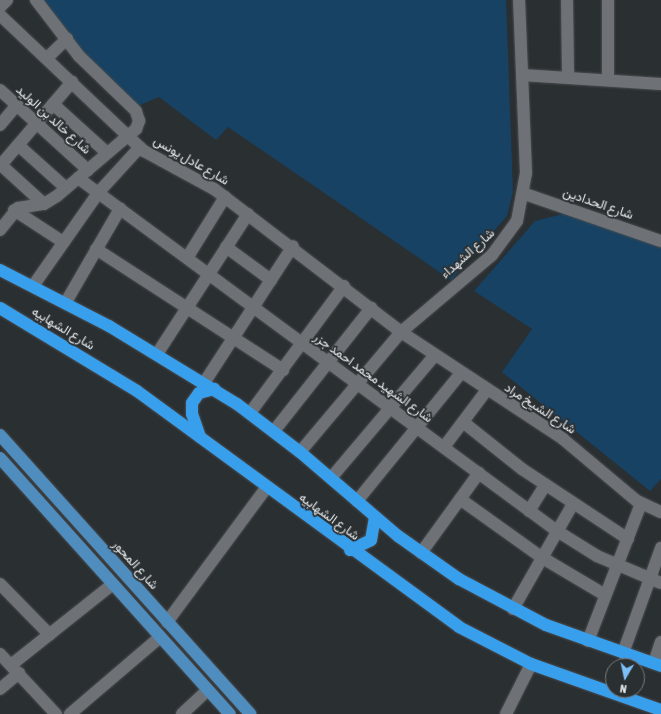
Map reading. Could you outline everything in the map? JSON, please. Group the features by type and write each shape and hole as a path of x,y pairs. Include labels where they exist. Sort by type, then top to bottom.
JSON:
{"highway":[{"name":"شارع الشهابيه","path":"0,270 66,302 157,354 250,413 300,452 375,517 421,553 513,609 588,641 657,665"},
{"name":"شارع الشهابيه","path":"0,308 137,391 200,436 266,488 350,550 459,627 531,664 658,706"},
{"path":"200,436 192,414 192,403 199,393 209,386"},
{"path":"350,550 370,540 375,517"}],"main road":[{"name":"شارع المحور","path":"0,435 250,714"},
{"path":"0,458 230,714"}],"street":[{"path":"0,7 7,0"},
{"path":"0,230 14,210 44,204 88,170 129,135 139,124 138,114 107,84 67,39 36,0"},
{"name":"شارع الشهداء","path":"300,452 401,332 502,244 517,221 525,194 520,0"},
{"path":"567,0 568,76"},
{"path":"608,0 608,78"},
{"name":"شارع عادل يونس","path":"0,15 92,100 140,147 225,197 293,246 401,332"},
{"path":"47,58 67,39"},
{"path":"522,76 608,78 661,84"},
{"path":"44,204 1,166 72,82"},
{"path":"92,100 107,84"},
{"name":"شارع خالد بن الوليد","path":"0,90 88,170"},
{"path":"53,104 107,153"},
{"path":"0,126 17,105"},
{"path":"18,145 66,188"},
{"path":"33,286 98,193 140,147"},
{"name":"شارع الشهيد محمد احمد جزر","path":"78,178 557,531 617,566 655,581"},
{"name":"شارع الحدادين","path":"525,194 661,241"},
{"path":"187,258 225,197"},
{"path":"66,302 120,209"},
{"path":"14,210 63,242"},
{"path":"157,354 248,214"},
{"path":"209,386 235,336 293,246"},
{"path":"226,247 271,280"},
{"path":"96,249 235,336 283,370"},
{"path":"250,413 344,286"},
{"path":"274,431 371,308"},
{"name":"شارع الشيخ مراد","path":"401,332 486,391 563,439 641,504 661,512"},
{"path":"331,478 392,408 435,355"},
{"path":"357,501 418,428 461,373"},
{"path":"444,447 486,391"},
{"path":"463,422 545,486 628,539"},
{"path":"421,553 479,473"},
{"path":"529,511 545,486"},
{"path":"167,622 266,488"},
{"path":"460,499 541,557 605,595"},
{"path":"513,609 541,557 573,504"},
{"path":"588,641 641,504"},
{"path":"623,653 655,581 661,548"},
{"path":"0,584 50,635"},
{"path":"0,689 15,669 50,635 113,584"},
{"path":"70,714 160,637"},
{"path":"657,665 661,642"},
{"path":"0,654 56,714"},
{"path":"506,714 531,664"},
{"path":"182,714 208,690"}],"shaded area":[{"path":"39,0 506,0 513,192 507,216 451,280 228,127 216,140 159,97 133,108"},
{"path":"563,214 661,245 661,479 650,491 502,372 532,329 474,291 535,221"}]}
